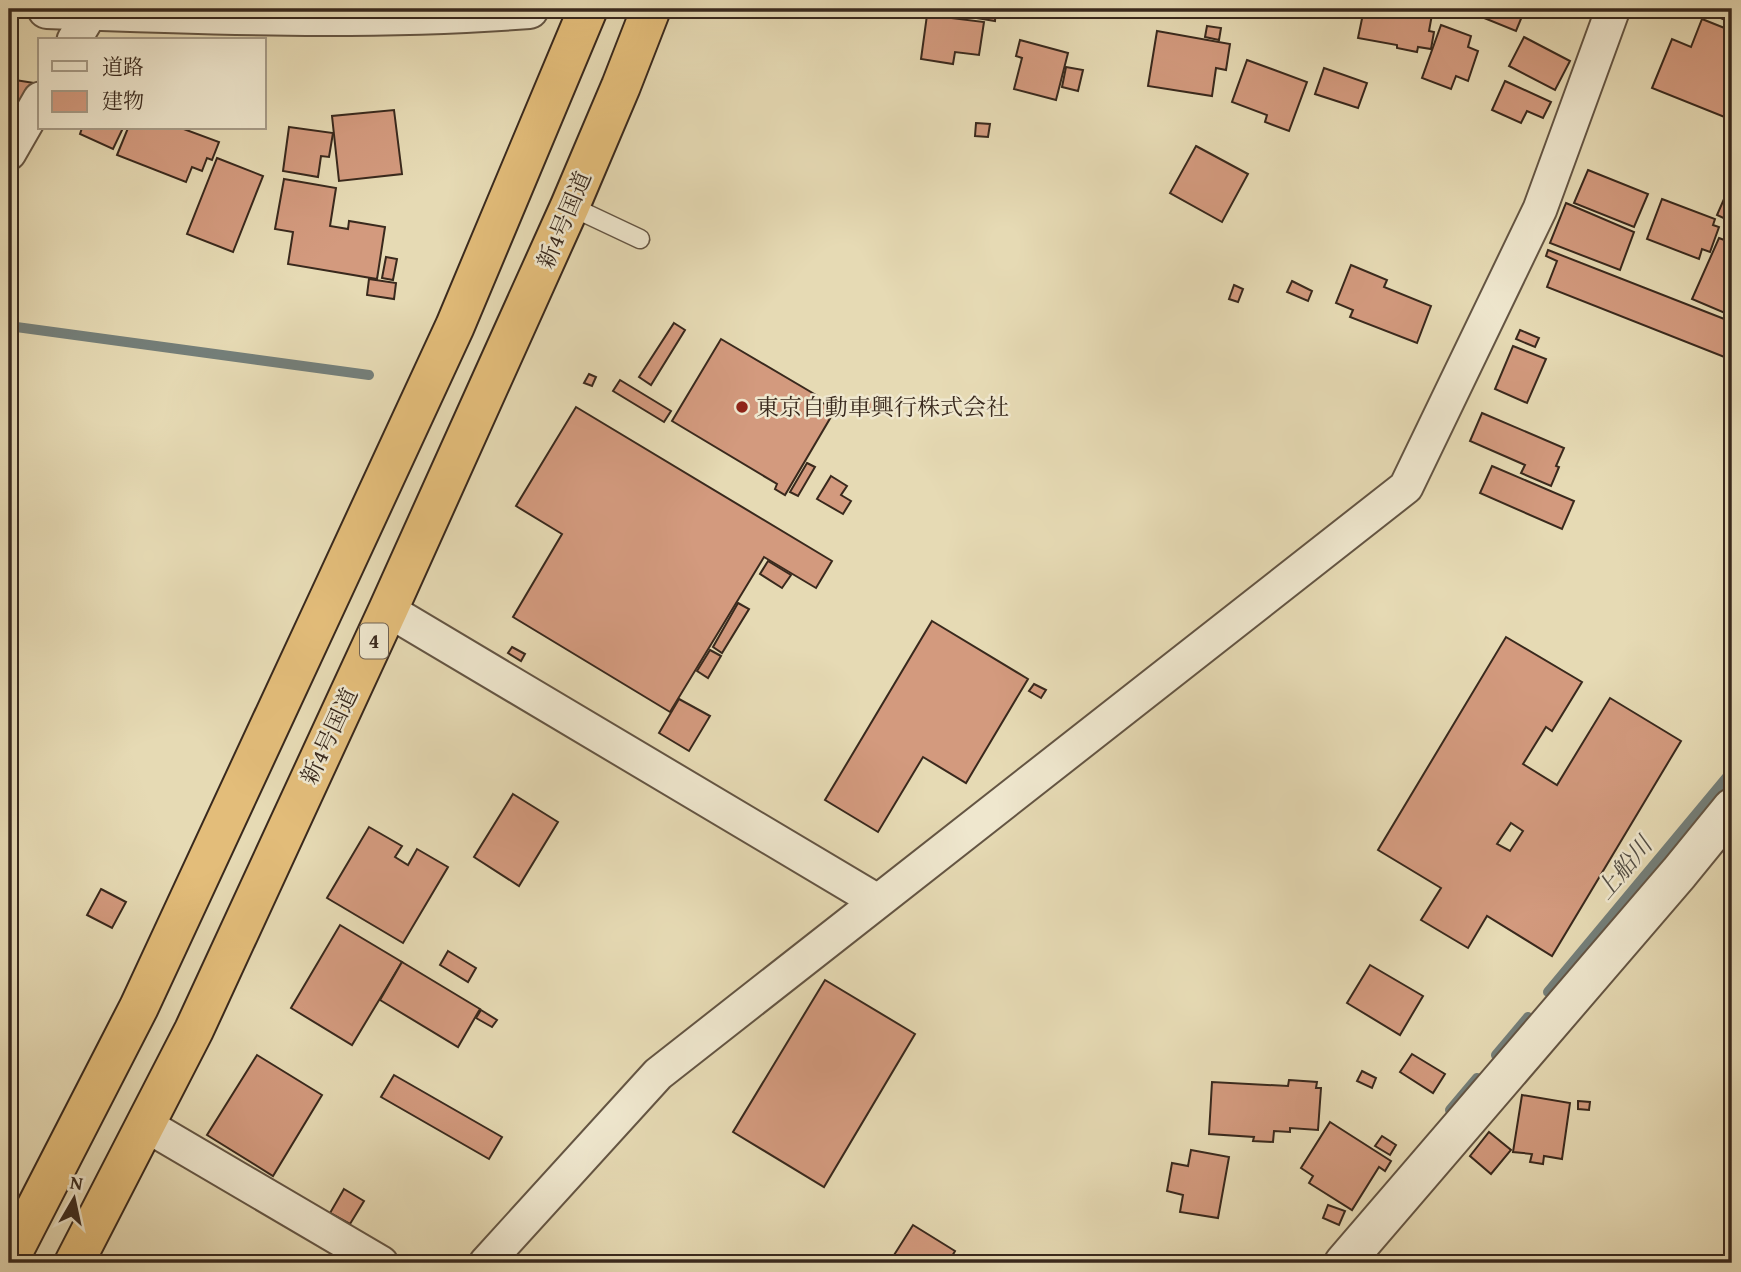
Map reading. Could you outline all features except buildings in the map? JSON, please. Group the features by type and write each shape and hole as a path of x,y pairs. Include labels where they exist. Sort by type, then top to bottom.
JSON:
{"highway":[{"path":"9,1260 139,1007 348,558 460,315 588,9"},
{"name":"新4号国道","path":"74,1263 194,1030 388,610 570,206 651,9"}],"street":[{"path":"72,16 233,12 445,14 529,9"},
{"path":"486,1263 659,1074 1406,487 1540,209 1613,9"},
{"path":"9,153 38,102"},
{"path":"388,610 877,901"},
{"path":"1344,1263 1670,884 1732,808"},
{"path":"146,1125 381,1263"}],"lane":[{"path":"570,206 640,239"}],"waterway":[{"path":"9,326 369,375"},
{"name":"上船川","path":"1548,992 1732,771"},
{"name":"上船川","path":"1496,1055 1528,1017"},
{"name":"上船川","path":"1450,1110 1477,1078"}],"place":[{"name":"東京自動車興行株式会社","path":"742,407"}]}
